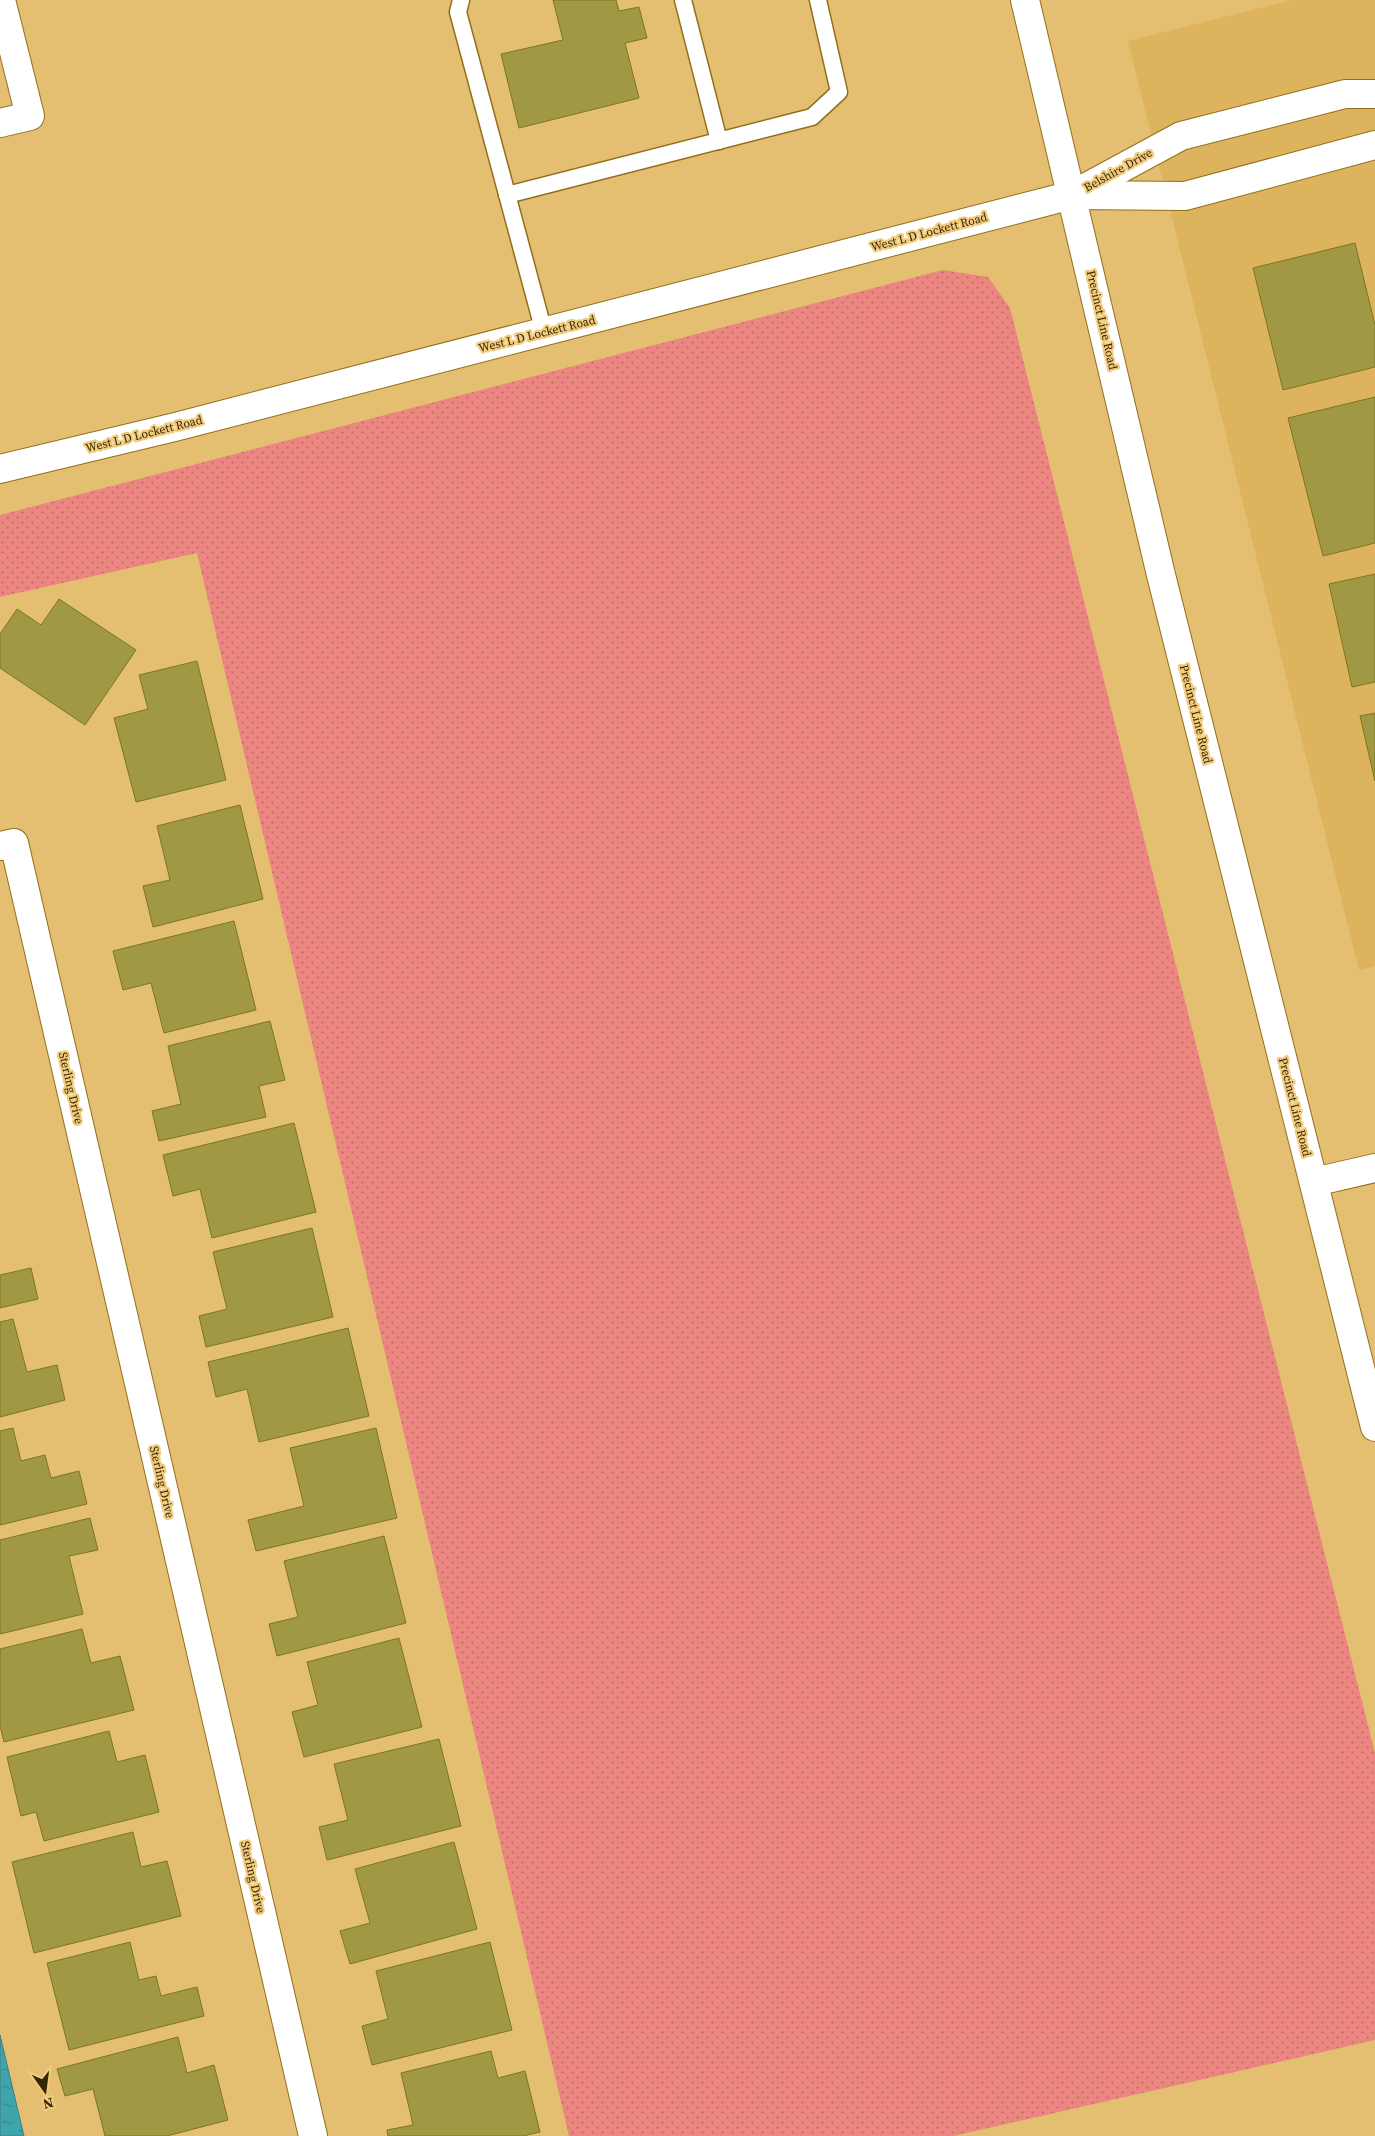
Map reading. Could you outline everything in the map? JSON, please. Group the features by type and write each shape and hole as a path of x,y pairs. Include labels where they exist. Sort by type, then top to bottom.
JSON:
{"main road":[{"path":"0,123 30,116 1,0"},
{"name":"Precinct Line Road","path":"1025,0 1161,575 1375,1427"},
{"name":"Belshire Drive","path":"1072,195 1180,136 1344,94 1375,94"},
{"name":"Belshire Drive","path":"1072,195 1186,196 1375,144"},
{"name":"West L D Lockett Road","path":"0,469 175,427 1072,195"},
{"name":"Sterling Drive","path":"0,846 14,843 313,2136"},
{"path":"1314,1182 1375,1168"}],"lane":[{"path":"461,0 458,12 544,332"},
{"path":"683,0 719,141"},
{"path":"507,195 812,117 839,92 818,0"}],"shaded area":[{"path":"1292,0 1375,0 1375,966 1359,970 1128,41"},
{"path":"943,270 988,277 1010,308 1375,1753 1375,2040 953,2136 569,2136 197,553 0,597 0,515"}],"water":[{"path":"0,2035 24,2136 0,2136"}],"building":[{"path":"553,0 616,0 619,11 639,7 647,38 625,43 639,98 519,128 501,54 563,40"},
{"path":"1355,243 1375,325 1375,367 1283,390 1253,268"},
{"path":"1375,397 1375,543 1323,556 1288,418"},
{"path":"1375,574 1375,682 1352,687 1329,584"},
{"path":"59,599 136,650 85,725 0,668 0,634 17,609 41,625"},
{"path":"197,661 226,780 136,802 114,718 148,709 139,675"},
{"path":"1375,713 1375,781 1360,716"},
{"path":"240,805 263,899 153,927 143,886 170,880 157,826"},
{"path":"234,921 256,1010 164,1033 151,983 123,990 113,951"},
{"path":"270,1021 285,1080 259,1086 266,1117 159,1141 152,1111 181,1104 168,1046"},
{"path":"294,1123 316,1212 212,1238 200,1189 173,1196 163,1155"},
{"path":"312,1228 333,1317 206,1347 199,1316 227,1309 213,1252"},
{"path":"31,1268 38,1299 0,1308 0,1275"},
{"path":"13,1319 27,1372 57,1365 65,1400 0,1417 0,1322"},
{"path":"348,1328 369,1416 259,1442 247,1389 216,1397 208,1362"},
{"path":"13,1428 21,1461 45,1455 51,1478 79,1471 87,1504 0,1525 0,1431"},
{"path":"376,1428 397,1518 256,1551 248,1520 304,1506 290,1448"},
{"path":"90,1518 98,1550 69,1556 83,1614 0,1634 0,1540"},
{"path":"384,1536 406,1623 277,1656 269,1624 298,1617 284,1561"},
{"path":"82,1629 91,1663 120,1656 134,1710 4,1742 0,1726 0,1649"},
{"path":"399,1638 422,1727 304,1757 292,1712 318,1705 307,1662"},
{"path":"109,1731 117,1762 145,1755 159,1812 44,1841 36,1812 21,1816 7,1757"},
{"path":"439,1739 461,1826 327,1860 319,1827 348,1820 334,1764"},
{"path":"133,1832 141,1867 167,1861 181,1916 34,1953 12,1862"},
{"path":"454,1842 477,1929 350,1964 340,1931 370,1923 355,1869"},
{"path":"130,1942 139,1980 156,1976 161,1996 197,1987 204,2016 69,2050 47,1963"},
{"path":"490,1942 512,2030 372,2065 362,2026 388,2019 376,1971"},
{"path":"178,2037 187,2073 214,2065 228,2120 167,2136 105,2136 93,2089 65,2096 57,2069"},
{"path":"491,2051 498,2078 525,2071 540,2132 523,2136 388,2136 387,2130 413,2125 401,2073"}]}
